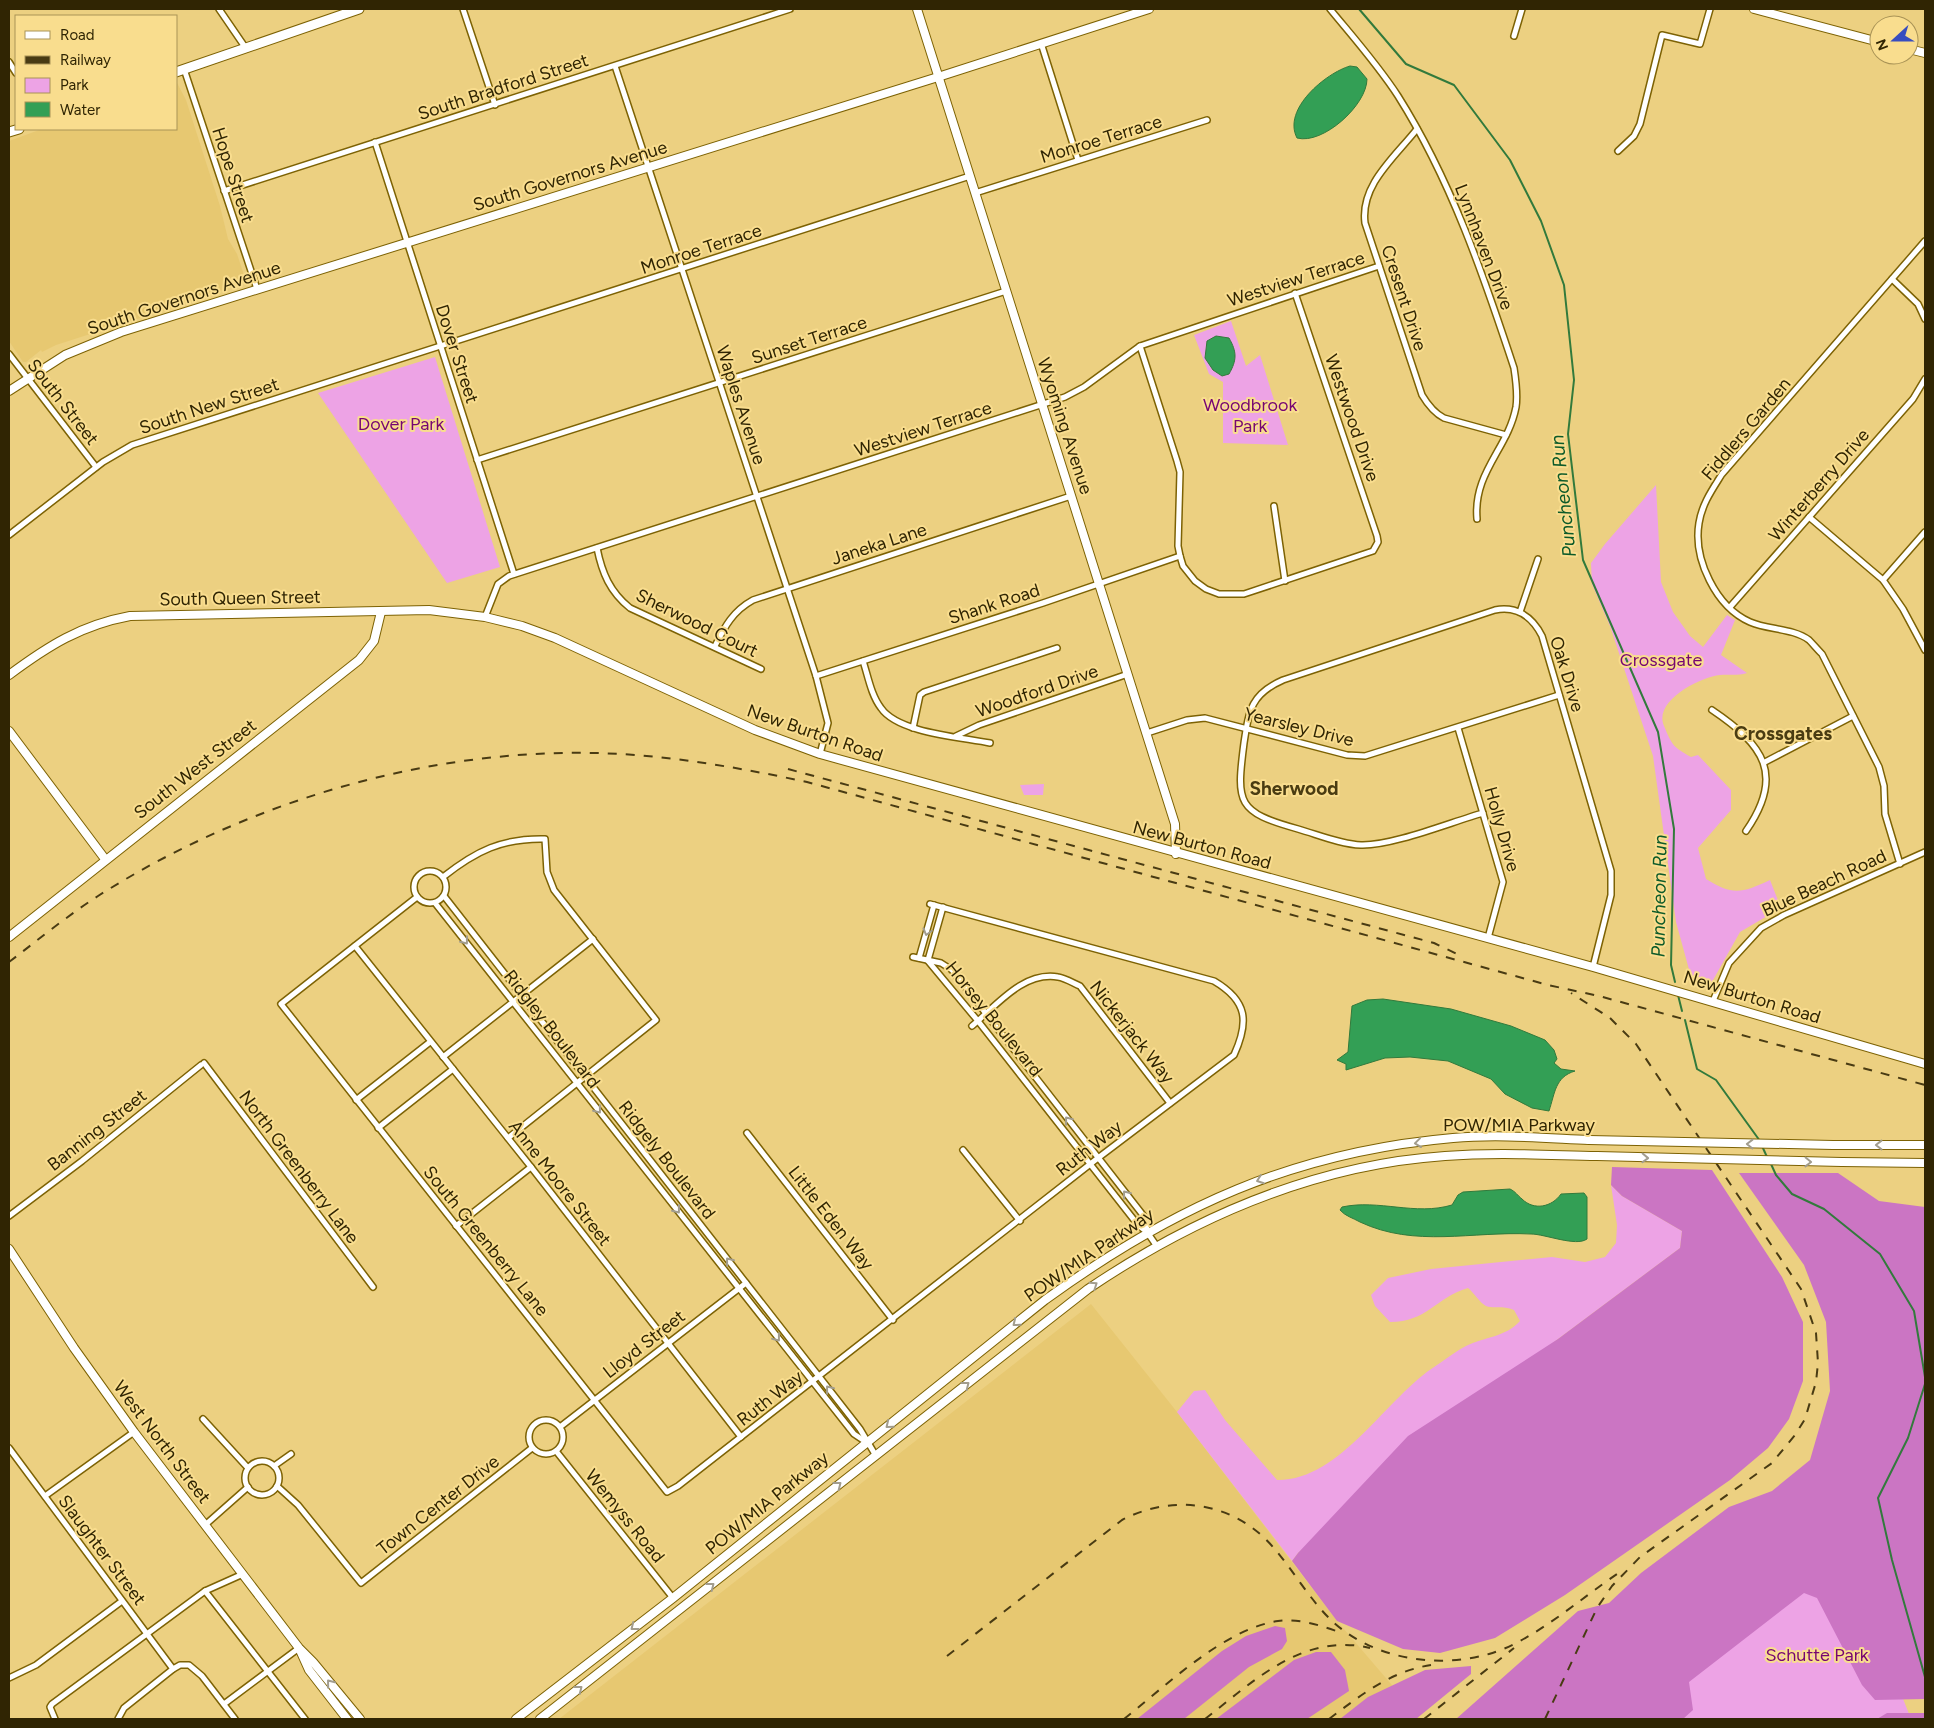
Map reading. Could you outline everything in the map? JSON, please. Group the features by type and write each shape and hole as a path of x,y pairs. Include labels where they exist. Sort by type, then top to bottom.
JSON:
{"main road":[{"path":"180,70 359,9"},
{"name":"Wyoming Avenue","path":"916,9 1175,824 1176,854"},
{"name":"South Governors Avenue","path":"9,391 65,355 90,344 257,289 938,77 1041,42 1149,9"},
{"path":"1754,9 1869,39"},
{"name":"South Queen Street","path":"9,675 63,638 88,627 130,616 429,610 486,617"},
{"name":"South West Street","path":"9,937 359,660 374,641 381,612"},
{"name":"New Burton Road","path":"486,617 555,638 755,730 820,754 1176,854 1593,967 1925,1064"},
{"path":"9,731 106,859"},
{"name":"POW/MIA Parkway","path":"516,1719 673,1598 1045,1300 1147,1232 1239,1187 1309,1164 1360,1151 1454,1138 1513,1136 1589,1140 1925,1145"},
{"name":"POW/MIA Parkway","path":"540,1719 1088,1289 1156,1246 1246,1202 1296,1184 1346,1170 1445,1156 1492,1154 1925,1163"},
{"name":"West North Street","path":"9,1249 74,1348 134,1432 299,1648 360,1719"},
{"path":"672,1616 674,1610 673,1598"},
{"name":"West North Street","path":"299,1648 307,1666 347,1719"}],"street":[{"path":"219,9 246,47"},
{"path":"463,9 495,105"},
{"name":"South Bradford Street","path":"224,192 790,9"},
{"name":"Lynnhaven Drive","path":"1330,9 1388,81 1417,129 1451,195 1473,248 1514,368 1516,406 1506,435 1480,487 1476,506 1477,519"},
{"path":"1514,36 1522,9"},
{"path":"1618,151 1634,136 1640,124 1662,35 1700,44 1710,9"},
{"path":"1041,42 1078,160"},
{"name":"Waples Avenue","path":"615,66 650,167 756,497 816,676 828,723 820,754"},
{"name":"Hope Street","path":"180,70 257,289"},
{"name":"Monroe Terrace","path":"975,193 1207,120"},
{"name":"Cresent Drive","path":"1417,129 1368,193 1364,212 1366,223 1422,395 1436,414 1444,418 1506,435"},
{"name":"Dover Street","path":"375,142 514,574"},
{"name":"Monroe Terrace","path":"441,348 970,176"},
{"name":"Fiddlers Garden","path":"1900,864 1884,814 1884,786 1879,768 1822,654 1808,639 1793,633 1769,629 1749,622 1730,607 1710,582 1700,553 1699,522 1706,499 1722,474 1925,241"},
{"name":"Westview Terrace","path":"486,617 498,584 514,574 1065,397 1084,387 1140,346 1379,266"},
{"path":"1892,279 1918,304 1925,319"},
{"name":"Sunset Terrace","path":"477,460 720,384 1006,290"},
{"name":"Westwood Drive","path":"1285,581 1373,552 1378,542 1295,293"},
{"path":"1140,346 1180,472 1178,546 1183,566 1195,581 1219,594 1244,594 1285,581 1274,506"},
{"name":"South New Street","path":"9,535 96,467 132,445 181,427 441,348"},
{"name":"South Street","path":"9,354 96,467"},
{"name":"Winterberry Drive","path":"1730,607 1913,399 1925,379"},
{"name":"Janeka Lane","path":"715,646 727,621 743,606 787,588 1071,496"},
{"path":"1809,517 1882,580 1903,609 1925,650"},
{"path":"1882,580 1925,532"},
{"name":"Sherwood Court","path":"597,548 609,586 617,597 630,608 715,646 760,669"},
{"name":"Shank Road","path":"816,676 1180,556"},
{"path":"1483,813 1384,843 1362,845 1266,820 1251,810 1240,785 1246,727 1255,699 1270,685 1495,610 1510,609 1520,612 1538,559"},
{"name":"Oak Drive","path":"1520,612 1531,619 1542,636 1612,877 1611,895 1593,967"},
{"name":"Woodford Drive","path":"913,728 920,695 924,692 1057,648"},
{"path":"863,661 880,708 889,718 913,728 990,743"},
{"name":"Woodford Drive","path":"956,736 979,725 1128,674"},
{"name":"Yearsley Drive","path":"1146,733 1196,718 1215,719 1356,756 1387,750 1559,694"},
{"path":"1712,710 1743,734 1765,762 1767,790 1760,812 1746,831"},
{"path":"1765,762 1853,716"},
{"name":"Holly Drive","path":"1458,728 1503,882 1488,938"},
{"path":"443,877 470,857 489,847 510,841 545,838 546,867 554,890 656,1020 508,1138"},
{"name":"Blue Beach Road","path":"1714,1001 1729,963 1761,928 1784,915 1925,852"},
{"path":"431,871 443,877 446,884 444,896 435,902 426,903 417,896 414,883 420,874 431,871"},
{"path":"355,946 417,896"},
{"name":"Ridgely Boulevard","path":"444,896 860,1429 876,1456"},
{"name":"Ridgley Boulevard","path":"435,902 647,1171"},
{"name":"Ruth Way","path":"670,1492 1020,1221 1090,1164 1234,1055 1241,1039 1243,1011 1236,998 1226,988 1214,981 932,904 920,958"},
{"path":"913,957 928,960 942,907"},
{"path":"443,1057 593,939"},
{"name":"South Greenberry Lane","path":"355,946 281,1004 666,1492 670,1492"},
{"name":"Anne Moore Street","path":"355,946 531,1167 741,1437"},
{"name":"Horsey Boulevard","path":"928,960 941,963 952,970 1146,1219 1147,1232"},
{"name":"Horsey Boulevard","path":"928,960 1138,1225 1147,1232 1156,1246"},
{"name":"Nickerjack Way","path":"986,1013 1020,986 1040,976 1060,977 1080,986 1170,1103"},
{"path":"972,1026 986,1013"},
{"path":"356,1100 430,1042"},
{"name":"Banning Street","path":"9,1216 82,1161 202,1064"},
{"name":"North Greenberry Lane","path":"202,1064 373,1287"},
{"path":"378,1128 453,1069"},
{"name":"Little Eden Way","path":"747,1133 893,1320"},
{"path":"963,1150 1020,1221"},
{"path":"638,1159 645,1154"},
{"path":"456,1226 531,1167"},
{"name":"Ridgely Boulevard","path":"647,1171 854,1434 867,1443"},
{"name":"Lloyd Street","path":"560,1427 746,1282"},
{"path":"203,1419 248,1468"},
{"path":"546,1420 560,1427 562,1442 556,1451 541,1454 532,1448 529,1432 536,1423 546,1420"},
{"path":"45,1496 134,1432"},
{"name":"Slaughter Street","path":"9,1448 173,1669"},
{"name":"Town Center Drive","path":"277,1486 298,1505 361,1583 532,1448"},
{"name":"Wemyss Road","path":"556,1451 673,1598"},
{"path":"274,1466 291,1454"},
{"path":"262,1461 274,1466 279,1476 277,1486 271,1492 262,1495 254,1493 248,1487 245,1480 248,1468 254,1462 262,1461"},
{"path":"205,1525 248,1487"},
{"path":"55,1719 50,1707 52,1704 205,1591 243,1574"},
{"path":"205,1591 305,1719"},
{"path":"9,1678 36,1665 122,1601"},
{"path":"224,1704 299,1648"},
{"path":"118,1719 124,1708 180,1665 189,1665 202,1676 235,1719"}],"shaded area":[{"path":"178,85 186,100 220,206 228,239 237,254 246,281 190,302 56,345 42,352 41,350 26,362 23,362 9,341 9,141 39,130 178,130"},
{"path":"1612,1167 1712,1170 1782,1277 1803,1322 1803,1381 1789,1419 1768,1448 1730,1480 1565,1595 1495,1638 1440,1653 1403,1649 1337,1621 1292,1561 1298,1553 1408,1436 1558,1339 1680,1248 1682,1231 1622,1196 1611,1185"},
{"path":"1739,1173 1838,1173 1879,1201 1925,1207 1925,1699 1875,1700 1862,1685 1817,1598 1804,1593 1689,1682 1693,1710 1683,1719 1456,1719 1578,1611 1609,1603 1641,1573 1729,1507 1772,1491 1810,1460 1830,1391 1826,1322 1804,1265"},
{"path":"1091,1304 1177,1412 1337,1621 1421,1719 559,1719"},
{"path":"1275,1626 1285,1628 1287,1641 1282,1649 1249,1667 1184,1719 1137,1719 1222,1651 1246,1636"},
{"path":"1316,1652 1331,1652 1345,1670 1349,1691 1307,1719 1216,1719 1294,1660"},
{"path":"1471,1666 1471,1674 1416,1719 1340,1719 1368,1697 1425,1670"},
{"path":"1887,1713 1925,1713 1925,1719 1877,1719"}],"green space":[{"name":"Woodbrook Park","path":"1231,321 1246,366 1260,355 1288,445 1223,443 1223,382 1209,374 1194,335"},
{"name":"Dover Park","path":"435,357 500,567 447,583 318,393"},
{"name":"Crossgate","path":"1656,485 1661,582 1673,612 1690,636 1703,647 1727,615 1735,620 1721,655 1747,673 1720,675 1691,685 1672,699 1665,708 1662,717 1664,726 1674,745 1691,757 1698,755 1731,790 1731,810 1698,848 1706,879 1723,888 1738,891 1752,888 1770,880 1781,908 1740,932 1708,989 1693,984 1676,922 1653,756 1610,626 1592,584 1591,563"},
{"path":"1044,784 1043,795 1024,795 1020,785"},
{"path":"1611,1185 1622,1196 1682,1231 1680,1248 1558,1339 1298,1553 1292,1561 1177,1412 1194,1391 1205,1390 1225,1420 1277,1480 1300,1477 1322,1467 1362,1435 1418,1379 1466,1346 1502,1334 1520,1321 1514,1310 1486,1306 1468,1288 1457,1292 1413,1318 1390,1322 1375,1306 1371,1295 1388,1278 1431,1269 1552,1257 1585,1262 1605,1257 1616,1243 1617,1225"},
{"name":"Schutte Park","path":"1844,1549 1911,1719 1639,1719"}],"water":[{"path":"1350,66 1357,67 1367,79 1360,100 1352,111 1331,129 1319,135 1307,139 1297,138 1294,127 1301,104 1329,76"},
{"path":"1216,336 1229,338 1235,352 1232,369 1229,374 1222,376 1213,370 1205,358 1207,341"},
{"path":"1383,999 1451,1009 1511,1026 1545,1040 1554,1050 1557,1059 1554,1063 1561,1069 1575,1071 1563,1077 1557,1086 1549,1111 1532,1108 1505,1094 1491,1079 1448,1061 1410,1057 1385,1058 1346,1070 1346,1064 1337,1060 1348,1052 1352,1006 1367,1000"},
{"path":"1510,1189 1527,1203 1537,1206 1553,1202 1561,1194 1584,1193 1587,1197 1587,1239 1576,1242 1531,1234 1444,1237 1402,1234 1381,1230 1360,1222 1340,1210 1342,1207 1356,1205 1424,1209 1438,1208 1452,1205 1458,1195 1463,1192"}],"waterway":[{"name":"Puncheon Run","path":"1359,9 1406,64 1454,85 1510,160 1541,221 1564,285 1574,380 1568,434 1583,560 1658,732 1674,829 1671,965 1675,982"},
{"name":"Puncheon Run","path":"1678,995 1682,1011"},
{"name":"Puncheon Run","path":"1685,1020 1697,1069 1716,1080 1760,1141"},
{"name":"Puncheon Run","path":"1762,1146 1767,1157"},
{"name":"Puncheon Run","path":"1771,1164 1776,1175 1792,1194 1824,1209 1880,1254 1914,1311 1925,1377"},
{"name":"Puncheon Run","path":"1925,1384 1908,1438 1878,1498 1892,1560 1925,1677"}],"railway":[{"path":"9,962 86,904 157,862 219,831 283,806 349,785 416,769 484,758 553,753 621,754 715,765 807,782 1548,985 1599,996 1925,1085"},
{"path":"788,769 1434,943 1457,954"},
{"path":"1545,1719 1597,1608 1612,1586 1640,1557 1772,1463 1795,1435 1805,1419 1816,1382 1818,1363 1816,1333 1801,1289 1636,1044 1610,1018 1571,993"},
{"path":"947,1656 1122,1520 1162,1506 1202,1506 1240,1520 1273,1547 1316,1604 1332,1621 1348,1634 1367,1644 1386,1652 1406,1657 1448,1661 1489,1654 1505,1648 1539,1630 1617,1574"},
{"path":"1124,1719 1197,1660 1237,1635 1258,1626 1286,1620 1311,1623 1342,1633"},
{"path":"1205,1719 1261,1676 1301,1653 1323,1647 1346,1645 1370,1648"},
{"path":"1424,1719 1514,1648"},
{"path":"1329,1719 1390,1678 1416,1668 1431,1665"}],"district":[{"name":"Crossgates","path":"1783,733"},
{"name":"Sherwood","path":"1294,788"}]}
